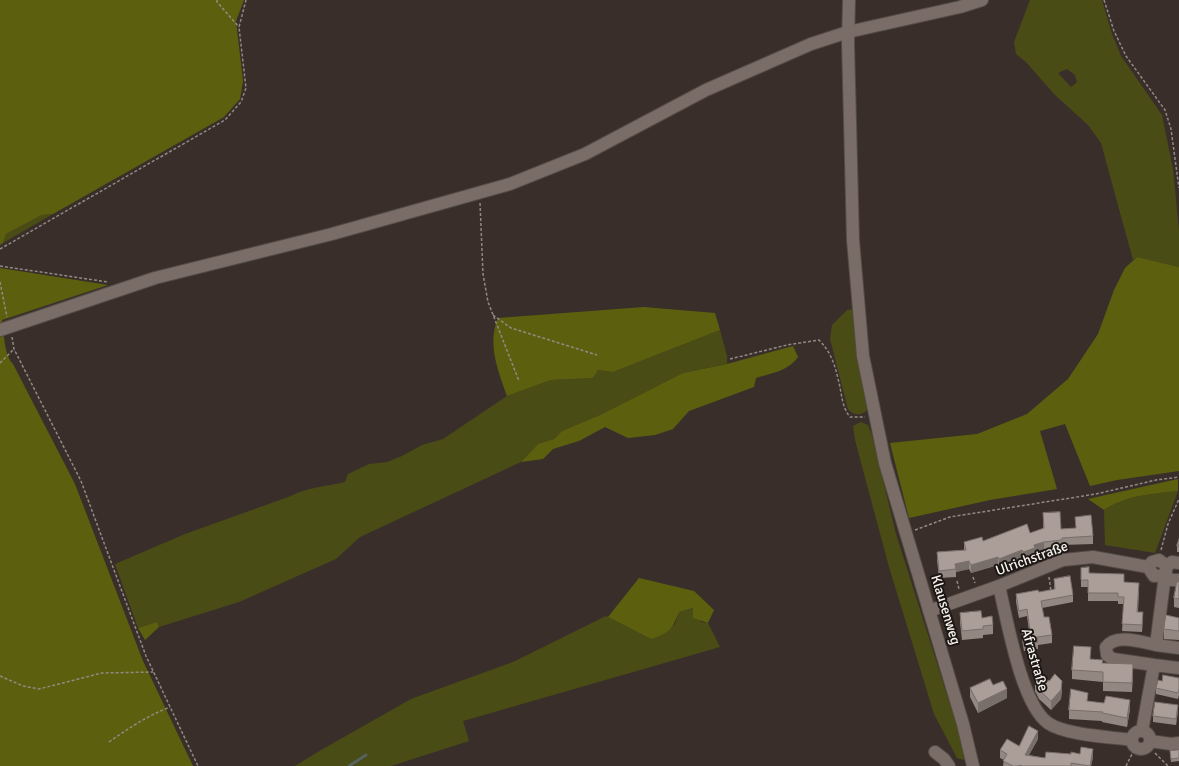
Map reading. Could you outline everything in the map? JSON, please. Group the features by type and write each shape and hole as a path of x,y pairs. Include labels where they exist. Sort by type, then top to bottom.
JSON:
{"street":[{"name":"Klausenweg","path":"849,0 848,32 853,240 863,356 885,463 973,766"},
{"path":"7,330 116,290 155,278 332,234 510,184 585,154 706,90 771,60 811,44 848,32 960,7 982,0"},
{"name":"Ulrichstraße","path":"929,611 999,586 1063,560 1077,558 1093,557 1164,566 1171,580 1179,580"},
{"path":"1156,645 1164,566"},
{"name":"Afrastraße","path":"999,586 1025,688 1038,714 1048,724 1064,730 1134,744 1145,749 1149,744 1179,743"},
{"path":"1179,648 1116,639 1110,641 1106,647 1107,655 1113,659 1179,668"},
{"path":"1142,731 1154,665"},
{"path":"1134,744 1137,732 1142,731"},
{"path":"1142,731 1149,737 1149,744"},
{"path":"935,752 944,759 948,766"}],"path":[{"path":"217,0 217,2 239,27"},
{"path":"0,249 225,120 241,102 246,88 239,27 246,0"},
{"path":"1104,0 1114,31 1126,56 1165,110 1171,129 1179,188"},
{"path":"480,203 483,274 488,302 518,381"},
{"path":"0,266 107,281 116,290"},
{"path":"0,282 7,330 14,349 80,481 153,672 198,766"},
{"path":"492,314 511,328 597,355"},
{"path":"730,358 787,345 820,340 828,349 838,378 846,412 850,417 859,418 874,415"},
{"path":"0,363 14,349"},
{"path":"906,534 950,517 1096,494 1156,480 1179,477"},
{"path":"1164,566 1168,524 1179,499"},
{"path":"0,676 23,686 38,689 102,673 153,672"},
{"path":"110,742 146,718 170,707"},
{"path":"1126,766 1134,744"},
{"path":"1149,744 1168,766"}],"shaded area":[{"path":"0,0 244,0 236,21 243,81 240,99 224,117 53,214 42,215 6,234 3,243 0,245"},
{"path":"1030,0 1102,0 1112,34 1121,56 1162,115 1173,169 1179,230 1179,267 1137,257 1133,260 1101,143 1088,125 1054,94 1026,62 1016,54 1014,42","holes":["1067,69 1075,75 1077,82 1071,87 1058,73"]},
{"path":"53,214 3,243 6,234 42,215"},
{"path":"1137,257 1179,267 1179,471 1117,480 1090,486 1065,424 1040,431 1057,489 990,500 909,518 890,443 977,434 1027,414 1068,379 1098,334 1114,290 1125,268"},
{"path":"0,268 108,285 2,320 5,344 10,360 75,484 143,661 193,766 0,766"},
{"path":"644,307 715,313 720,330 613,372 598,370 593,378 551,380 507,396 495,357 494,338 498,318"},
{"path":"854,309 868,409 861,414 855,414 848,409 830,339 832,325 847,310"},
{"path":"720,330 727,356 727,364 683,373 600,415 562,431 554,439 538,444 521,462 360,537 336,559 239,602 159,627 157,622 138,628 115,564 185,534 297,493 345,482 348,474 369,464 387,462 422,445 443,439 507,396 551,380 593,378 598,370 613,372"},
{"path":"793,346 798,357 794,362 779,371 756,378 754,387 689,411 673,429 655,435 628,438 605,427 579,441 553,449 543,459 521,462 538,444 554,439 562,431 600,415 683,373 727,364"},
{"path":"861,422 868,425 872,435 896,534 968,761 957,758 934,714 889,567 855,440 853,426"},
{"path":"1178,479 1178,491 1149,494 1130,498 1104,510 1088,499"},
{"path":"1178,491 1155,553 1105,545 1104,510 1130,498 1149,494"},
{"path":"639,578 694,591 714,610 708,623 693,618 693,608 679,612 672,627 666,633 651,639 608,617"},
{"path":"694,608 701,622 708,623 720,647 463,721 469,741 391,766 295,766 411,699 513,662 606,616 651,639 675,624 679,612"},
{"path":"157,622 159,627 145,640 138,628"}],"building":[{"path":"1060,512 1061,529 1076,528 1075,517 1091,515 1093,536 1062,538 1062,540 1044,542 1034,545 1035,548 1023,552 1022,550 999,559 998,557 971,565 969,561 955,564 956,569 939,571 937,552 966,550 964,542 982,537 983,541 1027,524 1030,533 1044,528 1043,513"},
{"path":"1089,567 1089,573 1124,574 1124,582 1139,583 1137,612 1143,612 1142,625 1122,624 1124,597 1118,597 1118,593 1088,593 1088,580 1081,580 1081,568"},
{"path":"1070,576 1073,595 1041,601 1044,617 1049,617 1052,635 1037,637 1038,642 1024,644 1022,632 1030,631 1027,609 1019,611 1016,594 1055,589 1054,579"},
{"path":"1177,582 1179,582 1179,599 1174,598"},
{"path":"981,611 982,618 992,616 993,625 983,626 983,629 962,631 960,613"},
{"path":"1166,615 1179,618 1179,631 1164,629"},
{"path":"1074,646 1091,647 1090,659 1103,660 1102,663 1133,664 1132,683 1103,682 1103,672 1072,670"},
{"path":"1055,674 1062,681 1061,690 1051,701 1039,690 1035,682 1042,675 1049,681"},
{"path":"1163,675 1179,678 1178,693 1156,688 1158,680 1162,681"},
{"path":"990,679 993,685 1003,681 1007,689 978,703 970,688"},
{"path":"1071,689 1088,693 1087,701 1104,703 1106,696 1130,700 1127,718 1102,713 1103,712 1069,710"},
{"path":"1155,702 1178,705 1176,719 1153,716"},
{"path":"1029,726 1038,731 1025,755 1045,758 1046,752 1071,754 1071,752 1080,754 1081,747 1093,749 1090,766 1071,763 1071,766 1013,766 1003,761 1007,754 1000,750 1007,739 1019,746"},
{"path":"1179,750 1179,758 1171,759 1170,751"}],"waterway":[{"path":"349,766 366,755"}]}
